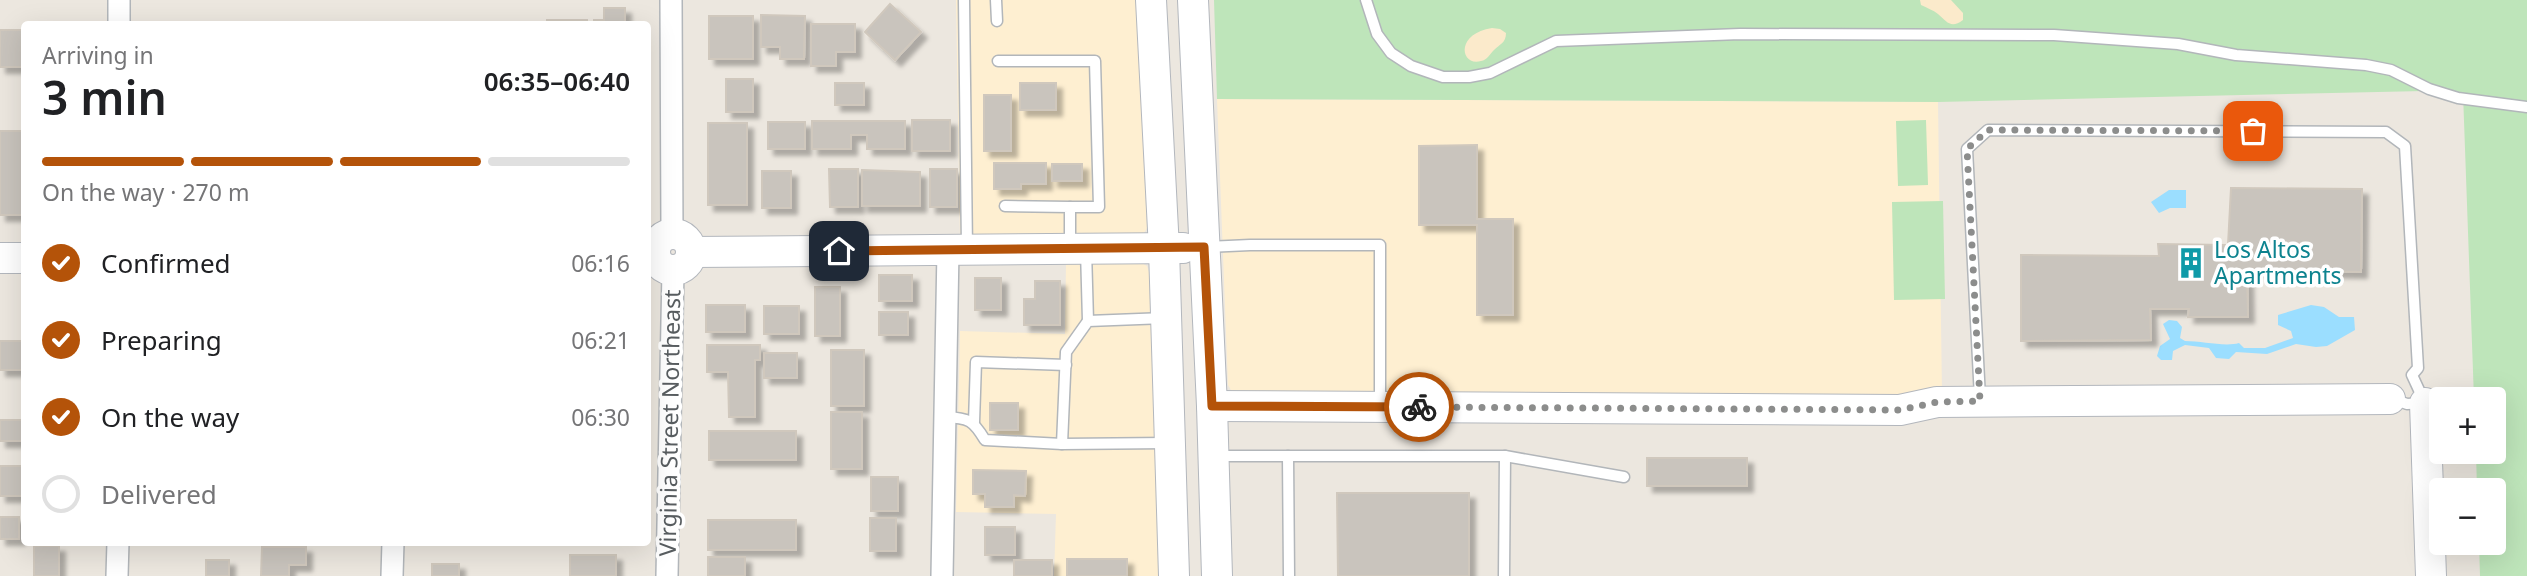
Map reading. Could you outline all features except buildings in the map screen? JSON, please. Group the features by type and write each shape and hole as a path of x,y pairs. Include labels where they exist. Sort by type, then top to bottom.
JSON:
{"street":[{"path":"119,0 119,21"},
{"name":"Virginia Street Northeast","path":"667,576 671,0"},
{"path":"1151,0 1167,318 1174,576"},
{"path":"1193,0 1217,576"},
{"path":"668,252 1204,247"},
{"path":"942,576 945,417 958,250"},
{"path":"0,258 21,258"},
{"path":"1212,406 1900,410 1937,402 2390,398"},
{"path":"2426,403 2431,576"},
{"path":"117,576 118,546"},
{"path":"392,576 393,546"}],"lane":[{"path":"958,250 964,0"},
{"path":"996,0 997,21"},
{"path":"1366,0 1377,34 1391,53 1411,66 1443,77 1469,77 1490,73 1556,41 1740,34 2054,35 2178,44 2236,55 2366,65 2390,70 2430,89 2458,97 2527,107"},
{"path":"998,61 1095,61 1099,207 1005,206"},
{"path":"1980,401 1967,149 1988,130 2386,132 2405,146 2418,368 2412,376 2426,403 2406,404 2390,398"},
{"path":"1062,444 1066,352 1088,321 1070,207"},
{"path":"1204,247 1380,246 1380,407"},
{"path":"1088,321 1167,318"},
{"path":"1066,365 976,362 974,422 985,440 1062,444 1170,443"},
{"path":"945,417 960,417 974,422"},
{"path":"1213,456 1505,456 1623,477"},
{"path":"1289,456 1289,576"},
{"path":"1504,576 1505,456"}],"shaded area":[{"path":"956,0 1136,0 1147,228 1144,233 960,238"},
{"path":"1217,99 1938,102 1942,395 1242,396 1232,392 1228,385"},
{"path":"1138,261 1147,266 1149,272 1159,576 1054,576 1056,514 956,512 960,331 1065,334 1066,262"}],"green space":[{"path":"1214,0 2527,0 2527,576 2480,576 2479,555 2506,555 2506,478 2477,478 2476,464 2506,464 2506,387 2474,387 2463,93 2424,91 1938,102 1217,99"},
{"path":"1926,120 1928,185 1898,186 1896,121"},
{"path":"1943,201 1945,299 1894,300 1892,202"}],"sand":[{"path":"1920,0 1951,0 1963,13 1963,20 1955,24 1949,23 1921,5"},
{"path":"1492,28 1506,33 1504,41 1487,58 1474,62 1469,59 1465,49 1471,37"}],"water":[{"path":"2169,190 2186,190 2186,208 2170,208 2159,213 2151,202"},
{"path":"2311,305 2324,307 2339,317 2354,317 2355,330 2327,346 2296,344 2267,354 2236,352 2229,359 2216,358 2209,348 2185,345 2173,351 2172,360 2161,360 2157,356 2160,346 2170,339 2163,324 2169,320 2177,321 2182,327 2180,338 2185,341 2239,343 2244,348 2265,348 2293,338 2291,331 2278,325 2278,315"}],"way so far":[{"path":"1419,407 1900,410 1937,402 1980,401 1967,149 1988,130 2253,131"}],"place":[{"name":"Los Altos Apartments","path":"2191,263"}],"route":[{"path":"839,251 1204,247 1212,406 1419,407"}]}
